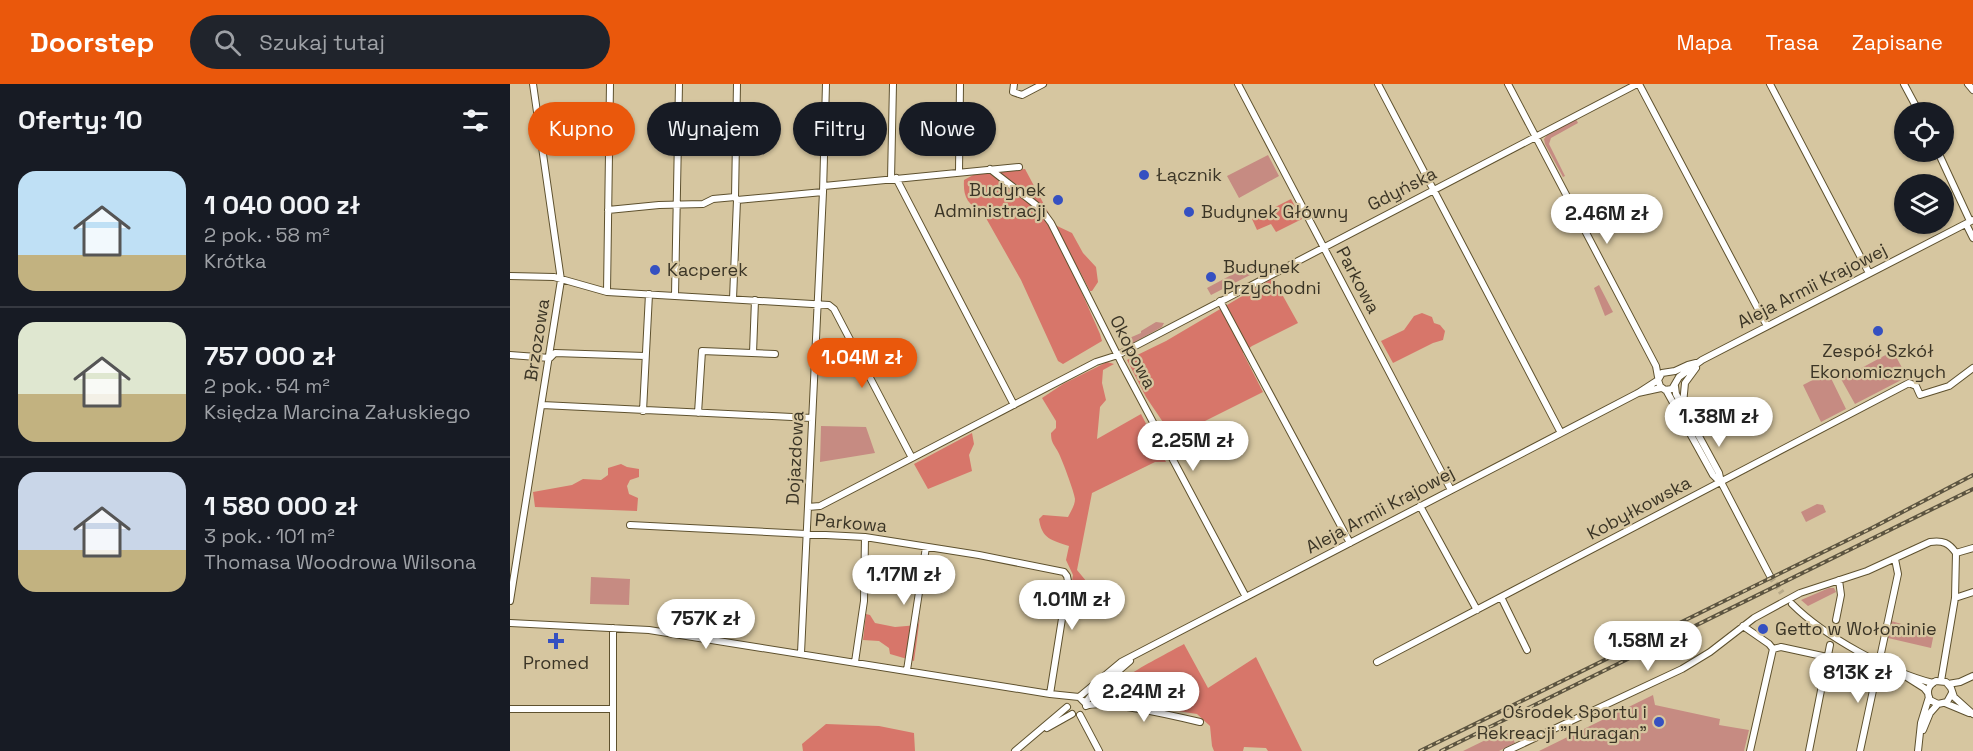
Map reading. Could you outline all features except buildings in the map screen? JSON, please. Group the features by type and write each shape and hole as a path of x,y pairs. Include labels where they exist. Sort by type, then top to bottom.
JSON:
{"street":[{"name":"Brzozowa","path":"510,601 561,280 533,84"},
{"path":"607,292 610,84"},
{"path":"675,295 679,84"},
{"path":"733,299 737,84"},
{"name":"Dojazdowa","path":"801,653 826,84"},
{"path":"893,84 894,178 1014,405"},
{"path":"959,172 960,84"},
{"path":"1014,84 1013,92 1021,95 1043,84"},
{"name":"Parkowa","path":"1238,84 1451,490"},
{"path":"1378,84 1561,433"},
{"path":"1508,84 1656,366 1658,378 1712,473 1721,482"},
{"path":"1638,84 1767,326"},
{"name":"Gdyńska","path":"808,507 820,506 1096,362 1118,355 1638,84"},
{"path":"1770,84 1869,273"},
{"path":"1904,84 1914,102"},
{"path":"1968,84 1973,90"},
{"path":"1943,162 1970,222 1973,238"},
{"path":"608,210 703,204 714,199 736,199 894,178 1019,167"},
{"name":"Okopowa","path":"990,169 1048,217 1246,597"},
{"name":"Aleja Armii Krajowej","path":"1672,372 1699,361 1970,222"},
{"path":"510,276 544,276 607,292 829,304 834,309 912,458"},
{"path":"643,411 649,294"},
{"path":"753,354 755,300"},
{"path":"1220,302 1350,543"},
{"path":"698,412 702,351 775,354"},
{"path":"510,355 550,358 555,353 645,356"},
{"path":"1684,408 1685,383 1699,361"},
{"name":"Aleja Armii Krajowej","path":"1638,393 1664,389 1676,383 1699,361"},
{"path":"1656,366 1664,371 1672,372 1676,383 1676,393 1770,576"},
{"name":"Kobyłkowska","path":"1377,662 1909,383 1916,386 1920,395 1948,386 1973,368"},
{"name":"Aleja Armii Krajowej","path":"1076,698 1121,662 1638,393 1664,371"},
{"path":"542,405 812,418"},
{"path":"1420,506 1477,610"},
{"name":"Parkowa","path":"630,525 865,537 979,555 1060,571 1066,574 1068,581 1050,694"},
{"path":"855,662 864,602 865,537"},
{"path":"1507,751 1682,669 1710,652 1766,611 1800,593 1867,572 1930,542 1940,540 1949,544 1956,553 1955,598 1942,662 1941,681"},
{"path":"907,670 926,547"},
{"path":"1956,553 1973,548"},
{"path":"1860,751 1898,574 1894,559"},
{"path":"1836,620 1841,595 1839,580"},
{"path":"1955,598 1973,592"},
{"path":"1501,597 1527,650"},
{"path":"1792,604 1822,629 1901,672 1933,683 1941,681 1948,684 1973,676"},
{"path":"510,623 649,630 1076,698 1085,704 1122,707 1200,722"},
{"path":"1743,626 1773,649"},
{"path":"613,628 613,751"},
{"path":"1809,751 1830,645"},
{"path":"1773,649 1781,647 1827,657"},
{"path":"1750,751 1773,649"},
{"name":"Aleja Armii Krajowej","path":"1085,704 1093,693 1138,655"},
{"path":"1901,672 1924,688 1933,702 1973,715"},
{"path":"1917,751 1929,688 1933,683"},
{"path":"1948,684 1955,699 1973,715"},
{"path":"1921,733 1930,714 1951,698 1952,693"},
{"path":"1050,694 1067,705 1072,714"},
{"path":"1015,751 1076,698"},
{"path":"1080,715 1084,711 1085,704"},
{"path":"510,710 613,709"},
{"path":"1036,734 1072,714 1080,715"},
{"path":"1080,715 1099,751"}],"shaded area":[{"path":"1576,119 1578,123 1551,138 1549,144 1565,176 1563,177 1544,139 1547,135"},
{"path":"1268,155 1279,176 1239,198 1227,176"},
{"path":"1025,169 1055,225 1072,233 1083,253 1096,267 1098,282 1092,291 1079,270 1075,277 1102,341 1063,364 1058,361 1021,280 982,211 969,203 964,191 964,180 975,174"},
{"path":"1291,199 1302,219 1276,232 1271,224 1257,230 1252,219"},
{"path":"1250,265 1254,273 1211,295 1207,288"},
{"path":"1273,278 1298,323 1252,346 1243,353 1263,392 1173,437 1146,397 1127,360 1166,341"},
{"path":"1599,285 1613,312 1605,316 1594,288"},
{"path":"1422,313 1432,317 1434,323 1440,325 1445,331 1443,340 1393,363 1381,341 1404,330 1414,316"},
{"path":"1156,322 1164,323 1162,327 1129,345 1127,339 1141,333"},
{"path":"1893,351 1907,377 1855,404 1841,379"},
{"path":"1107,362 1114,364 1103,370 1102,383 1106,400 1100,407 1097,439 1141,414 1166,462 1155,462 1092,493 1077,570 1101,599 1076,611 1068,604 1073,575 1066,560 1069,546 1048,538 1040,526 1039,519 1043,515 1068,517 1075,499 1052,440 1051,433 1056,428 1056,421 1042,398 1063,384"},
{"path":"1828,372 1846,409 1821,422 1803,385"},
{"path":"821,426 866,427 875,453 820,462"},
{"path":"972,433 974,444 969,455 972,471 928,489 914,464"},
{"path":"621,464 639,469 639,477 630,480 627,486 629,494 638,498 637,511 535,507 533,492 572,485 583,479 601,480 608,475 608,468"},
{"path":"1817,504 1823,505 1826,512 1806,522 1801,512"},
{"path":"591,577 630,579 629,605 590,604"},
{"path":"1834,588 1836,592 1808,606 1801,600"},
{"path":"866,614 870,615 875,623 895,627 918,625 920,617 914,661 890,654 889,648 879,641 863,640"},
{"path":"1891,621 1934,633 1931,648 1888,638"},
{"path":"1184,644 1208,688 1256,657 1302,751 1268,751 1266,748 1244,747 1243,751 1214,751 1210,726 1197,714 1101,699 1124,678"},
{"name":"Ośrodek Sportu i Rekreacji \"Huragan\"","path":"1653,695 1655,705 1720,719 1719,725 1749,730 1744,751 1539,751"},
{"path":"826,724 879,726 914,733 915,751 803,751 802,744"},
{"path":"1508,729 1515,743 1499,751 1463,751"}],"tunnel":[{"path":"1770,576 1782,593"}],"railway":[{"path":"1420,751 1872,528 1973,475"},
{"path":"1441,751 1973,489"}],"place":[{"name":"Łącznik","path":"1144,175"},
{"name":"Budynek Administracji","path":"1058,200"},
{"name":"Budynek Główny","path":"1189,212"},
{"name":"Kacperek","path":"655,270"},
{"name":"Budynek Przychodni","path":"1211,277"},
{"name":"Zespół Szkół Ekonomicznych","path":"1878,331"},
{"name":"Getto w Wołominie","path":"1763,629"},
{"name":"Promed","path":"556,641"},
{"name":"Ośrodek Sportu i Rekreacji \"Huragan\"","path":"1659,722"}]}
